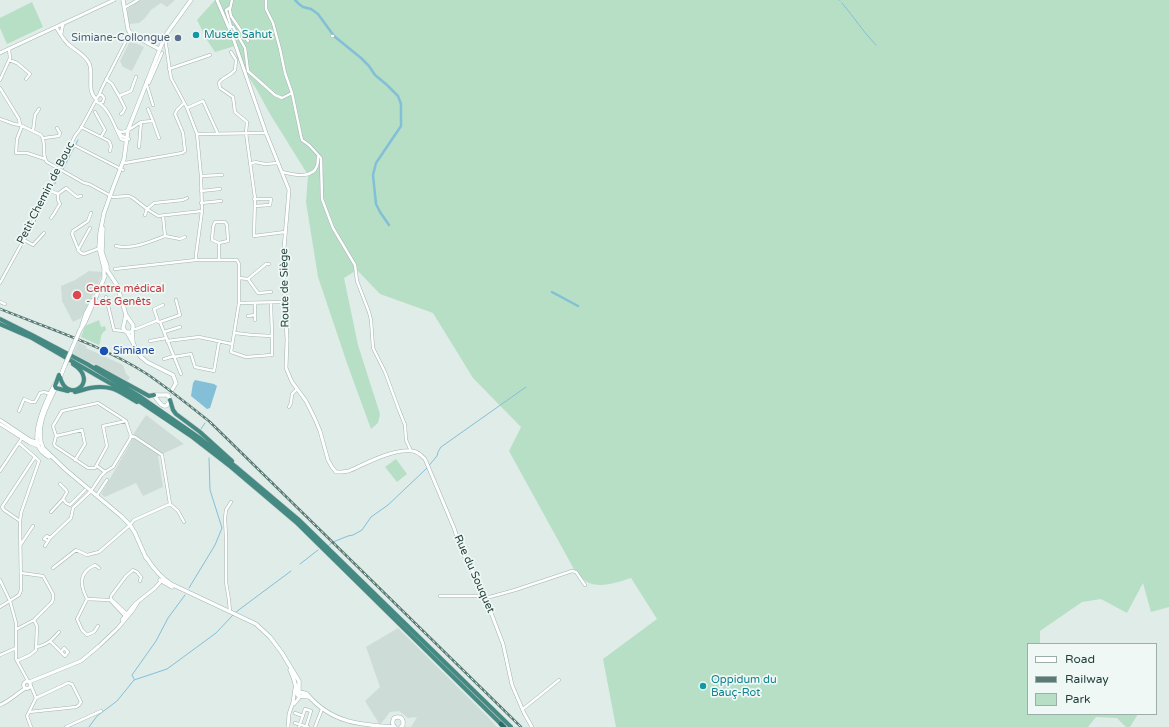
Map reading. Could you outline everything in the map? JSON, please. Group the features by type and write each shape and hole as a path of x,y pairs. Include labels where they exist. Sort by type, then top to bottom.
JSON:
{"highway":[{"path":"0,320 87,364 201,439 299,520 511,727"},
{"path":"0,324 32,338 127,392 217,456 284,512 503,726"},
{"path":"11,328 74,364 83,374 83,385 78,389 71,390 64,386 60,376"},
{"path":"48,344 106,372 149,396 154,396"},
{"path":"60,376 55,386 56,388 71,392 105,386 159,414"},
{"path":"170,400 176,414 200,432 274,499"}],"main road":[{"path":"123,0 130,34 160,51"},
{"path":"111,196 125,161 130,124 146,82 165,37 191,0"},
{"path":"122,170 111,196 100,233 100,246 106,273 112,277 120,293 126,315 132,327 133,342"},
{"path":"80,330 86,322 106,273 105,260 100,246"},
{"path":"60,465 40,450 38,442 39,420 98,292"},
{"path":"87,313 93,306"},
{"path":"126,315 124,325 138,352 147,362 173,375 176,382 170,392 170,400 166,406 163,406 154,396 170,392"},
{"path":"124,325 127,322 132,327"},
{"path":"126,331 132,327"},
{"path":"56,388 51,394 42,421 38,442 60,465 131,524 148,564 153,572 163,581 186,592"},
{"path":"163,581 256,624 270,637 282,653 298,681 297,694"},
{"path":"282,653 293,676 297,694"},
{"path":"297,694 304,692 322,709 354,725 393,726 394,718 400,717 403,721 403,726"}],"street":[{"path":"0,53 114,0"},
{"path":"124,8 138,0"},
{"name":"Route de Siège","path":"218,0 230,26 266,133 289,190 283,260 287,340 286,368 292,382 306,401 315,419 328,460 336,472 348,471 394,452 411,451"},
{"path":"232,0 230,9 231,16 248,41"},
{"path":"266,0 266,9 273,23 285,73 292,93 300,136 302,140 321,158 322,199 333,228 355,265 357,281 371,320 373,348 405,425 406,440 411,451"},
{"path":"230,9 228,8 226,10 230,26 233,27 245,48 248,71 274,94 282,98 292,93"},
{"path":"62,34 63,23"},
{"path":"56,27 68,44 82,54 88,62 91,70 92,92 105,108 120,135 128,140"},
{"name":"Petit Chemin de Bouc","path":"0,283 24,241 50,191 59,169 74,145 75,136 98,99 106,79 130,34"},
{"path":"165,37 168,68 172,81 187,108 197,134 201,176 202,211 196,260"},
{"path":"0,80 10,58 9,49"},
{"path":"160,51 167,55"},
{"path":"231,52 236,60 236,68 232,74 221,80 219,86 233,97 235,112 247,122 246,133 254,199 254,236 285,232"},
{"path":"168,68 210,55"},
{"path":"9,60 16,63 30,74 26,79"},
{"path":"119,96 130,91 136,77"},
{"path":"106,79 112,84 119,96 124,108 121,114"},
{"path":"146,82 153,105"},
{"path":"0,88 19,119 21,126 17,139 16,153 27,153 45,159 47,162 59,169 111,196 129,196 158,216 202,211"},
{"path":"102,88 105,108"},
{"path":"98,99 103,96"},
{"path":"98,99 104,101"},
{"path":"187,108 203,101 218,134"},
{"path":"125,161 182,153 185,151 183,133 175,114 184,103"},
{"path":"33,131 35,115 39,109"},
{"path":"148,109 159,138"},
{"path":"95,112 105,130 101,137"},
{"path":"0,119 33,131 44,138 59,136 60,133 57,128"},
{"path":"117,130 124,133 141,123 153,121"},
{"path":"139,147 141,123"},
{"path":"82,127 109,141 111,146 110,151"},
{"path":"197,134 266,133"},
{"path":"44,138 45,159"},
{"path":"74,145 122,170"},
{"path":"282,172 304,176 312,172 317,166 318,156"},
{"path":"250,164 255,162 266,164 278,163"},
{"path":"201,176 222,175"},
{"path":"58,194 66,188 77,197 81,196"},
{"path":"201,191 220,189"},
{"path":"50,191 58,194"},
{"path":"51,218 60,204 58,194"},
{"path":"146,216 147,209 154,203 183,200 187,198"},
{"path":"254,199 270,198 270,205 254,206"},
{"path":"201,203 221,201"},
{"path":"92,213 88,221 73,231 72,234 78,250 81,253 84,254 100,246"},
{"path":"163,216 165,236"},
{"path":"215,222 225,222 228,225 228,241 219,244 212,240 213,227 215,222"},
{"path":"78,250 90,228"},
{"path":"24,241 33,245 44,233"},
{"path":"116,246 141,245 165,236 180,239 185,237"},
{"path":"219,244 219,260"},
{"path":"115,269 196,260 237,260 240,264 240,303 231,352 243,356 272,355 271,303"},
{"path":"248,280 266,264 269,264"},
{"path":"239,278 248,280 258,293 271,292"},
{"path":"106,297 114,330"},
{"path":"132,327 140,328 180,315 176,300"},
{"path":"0,302 5,304"},
{"path":"240,303 284,302"},
{"path":"255,303 255,320"},
{"path":"163,304 154,309 181,374"},
{"path":"86,322 87,313"},
{"path":"248,316 255,316"},
{"path":"114,330 120,329 124,325"},
{"path":"164,332 174,328 180,328"},
{"path":"114,330 126,331"},
{"path":"235,332 252,336 272,336"},
{"path":"150,341 195,337 232,344"},
{"path":"164,359 191,354 195,367 214,371 219,342"},
{"path":"289,407 292,403 292,393 297,389"},
{"path":"19,411 24,399 35,402 40,393 44,392 51,394"},
{"path":"45,546 48,541 44,539 47,536 50,538 71,518 73,508 91,491 105,472 113,467 130,439 126,421 98,403 62,411 53,426 56,436 54,444 88,468 95,468 97,466 107,446 103,426 126,421"},
{"path":"0,420 30,444 38,442"},
{"path":"0,424 23,437 38,442"},
{"path":"56,436 82,430 84,444 76,460"},
{"path":"130,436 135,437 162,455 170,504 178,511 184,522"},
{"path":"0,471 23,437"},
{"path":"0,607 19,595 20,592 21,512 38,461 19,443"},
{"name":"Rue du Souquet","path":"411,451 419,454 425,459 454,528 462,552 477,576 503,644 512,685 532,727"},
{"path":"20,522 2,507 35,457"},
{"path":"97,466 105,472"},
{"path":"97,495 107,480"},
{"path":"51,512 63,499 66,492 60,484"},
{"path":"70,505 85,490"},
{"path":"63,499 73,508"},
{"path":"231,502 226,510 225,518 226,582 232,612"},
{"path":"53,568 76,550 87,555 99,552 134,520 170,504"},
{"path":"21,544 33,526"},
{"path":"87,599 82,589 82,577 88,568 95,565 99,568"},
{"path":"110,599 126,576 133,570 141,577 140,581"},
{"path":"440,596 486,597 515,590 572,570 578,574 585,585"},
{"path":"17,629 34,620 52,602 53,599 53,594 43,576 21,573"},
{"path":"0,580 10,601 16,623 17,661 36,698"},
{"path":"0,704 7,701 28,684 81,661 114,631 138,602 163,581"},
{"path":"87,599 110,599 127,615"},
{"path":"87,599 77,619 82,630 87,635 94,632 98,626"},
{"path":"17,661 35,652 38,626 34,620"},
{"path":"36,647 46,645 51,642 59,632"},
{"path":"51,642 61,652"},
{"path":"0,655 16,648"},
{"path":"523,709 559,680"},
{"path":"29,712 76,707 81,702 72,684 68,683 36,698 29,712 27,716 31,727"},
{"path":"289,727 288,720 290,709 298,698 297,694"},
{"path":"294,723 299,726 307,727 311,711 305,709 299,726"},
{"path":"315,727 322,709"},
{"path":"66,727 101,711"},
{"path":"295,714 303,716"}],"shaded area":[{"path":"141,0 175,0 167,7 161,3 151,10 139,23 129,24 127,9"},
{"path":"130,41 144,47 132,71 123,67 120,61"},
{"name":"Centre médical - Les Genêts","path":"89,271 103,272 81,318 73,322 62,301 61,286 75,280"},
{"path":"78,342 86,346 86,348 123,365 126,374 130,377 128,381 73,354"},
{"path":"146,415 184,444 158,456 163,487 143,496 136,483 105,497 101,494 131,442 134,433"},
{"path":"398,628 497,727 411,727 417,717 408,718 399,711 390,712 380,725 365,701 380,687 366,647"}],"green space":[{"path":"215,0 1169,0 1169,607 1151,612 1143,583 1127,613 1101,599 1082,602 1040,631 1040,643 1027,643 1027,715 1137,715 1130,727 1126,727 1117,718 1096,717 1088,727 616,727 603,659 657,619 631,578 609,584 598,585 586,581 575,571 509,451 521,427 473,378 433,313 380,294 357,270 344,278 358,345 380,414 378,423 371,429 318,277 306,202 308,175 237,58 235,46 215,52 197,20"},
{"path":"32,2 43,27 7,44 0,28 0,18"},
{"path":"99,320 101,327 105,326 106,330 102,335 99,345 81,337 85,326"},
{"path":"396,459 407,474 397,482 385,467"}],"water":[{"path":"195,380 217,386 210,408 207,409 191,396 193,383"}],"waterway":[{"path":"295,0 303,7 311,9 318,14 334,36 361,58 375,75 398,96 401,104 401,126 376,163 373,175 376,204 389,225"},
{"path":"842,3 876,45"},
{"path":"63,169 78,140"},
{"path":"30,231 61,172"},
{"path":"18,252 28,235"},
{"path":"552,292 578,306"},
{"path":"328,546 333,542 362,530 371,517 388,505 426,469 437,456 441,447 526,387"},
{"path":"201,429 205,423"},
{"path":"189,588 215,545 222,528 210,490 209,458"},
{"path":"300,564 318,550"},
{"path":"236,612 291,571"},
{"path":"134,679 132,675 156,641 168,618 185,595"},
{"path":"89,727 97,716 117,701 134,680 167,669 216,633 233,615"}],"railway":[{"path":"0,309 112,354 147,374 210,422 521,727"}],"place":[{"name":"Musée Sahut","path":"196,35"},
{"name":"Simiane-Collongue","path":"178,38"},
{"name":"Centre médical - Les Genêts","path":"77,295"},
{"name":"Simiane","path":"104,351"},
{"name":"Oppidum du Bauç-Rot","path":"703,686"}]}
